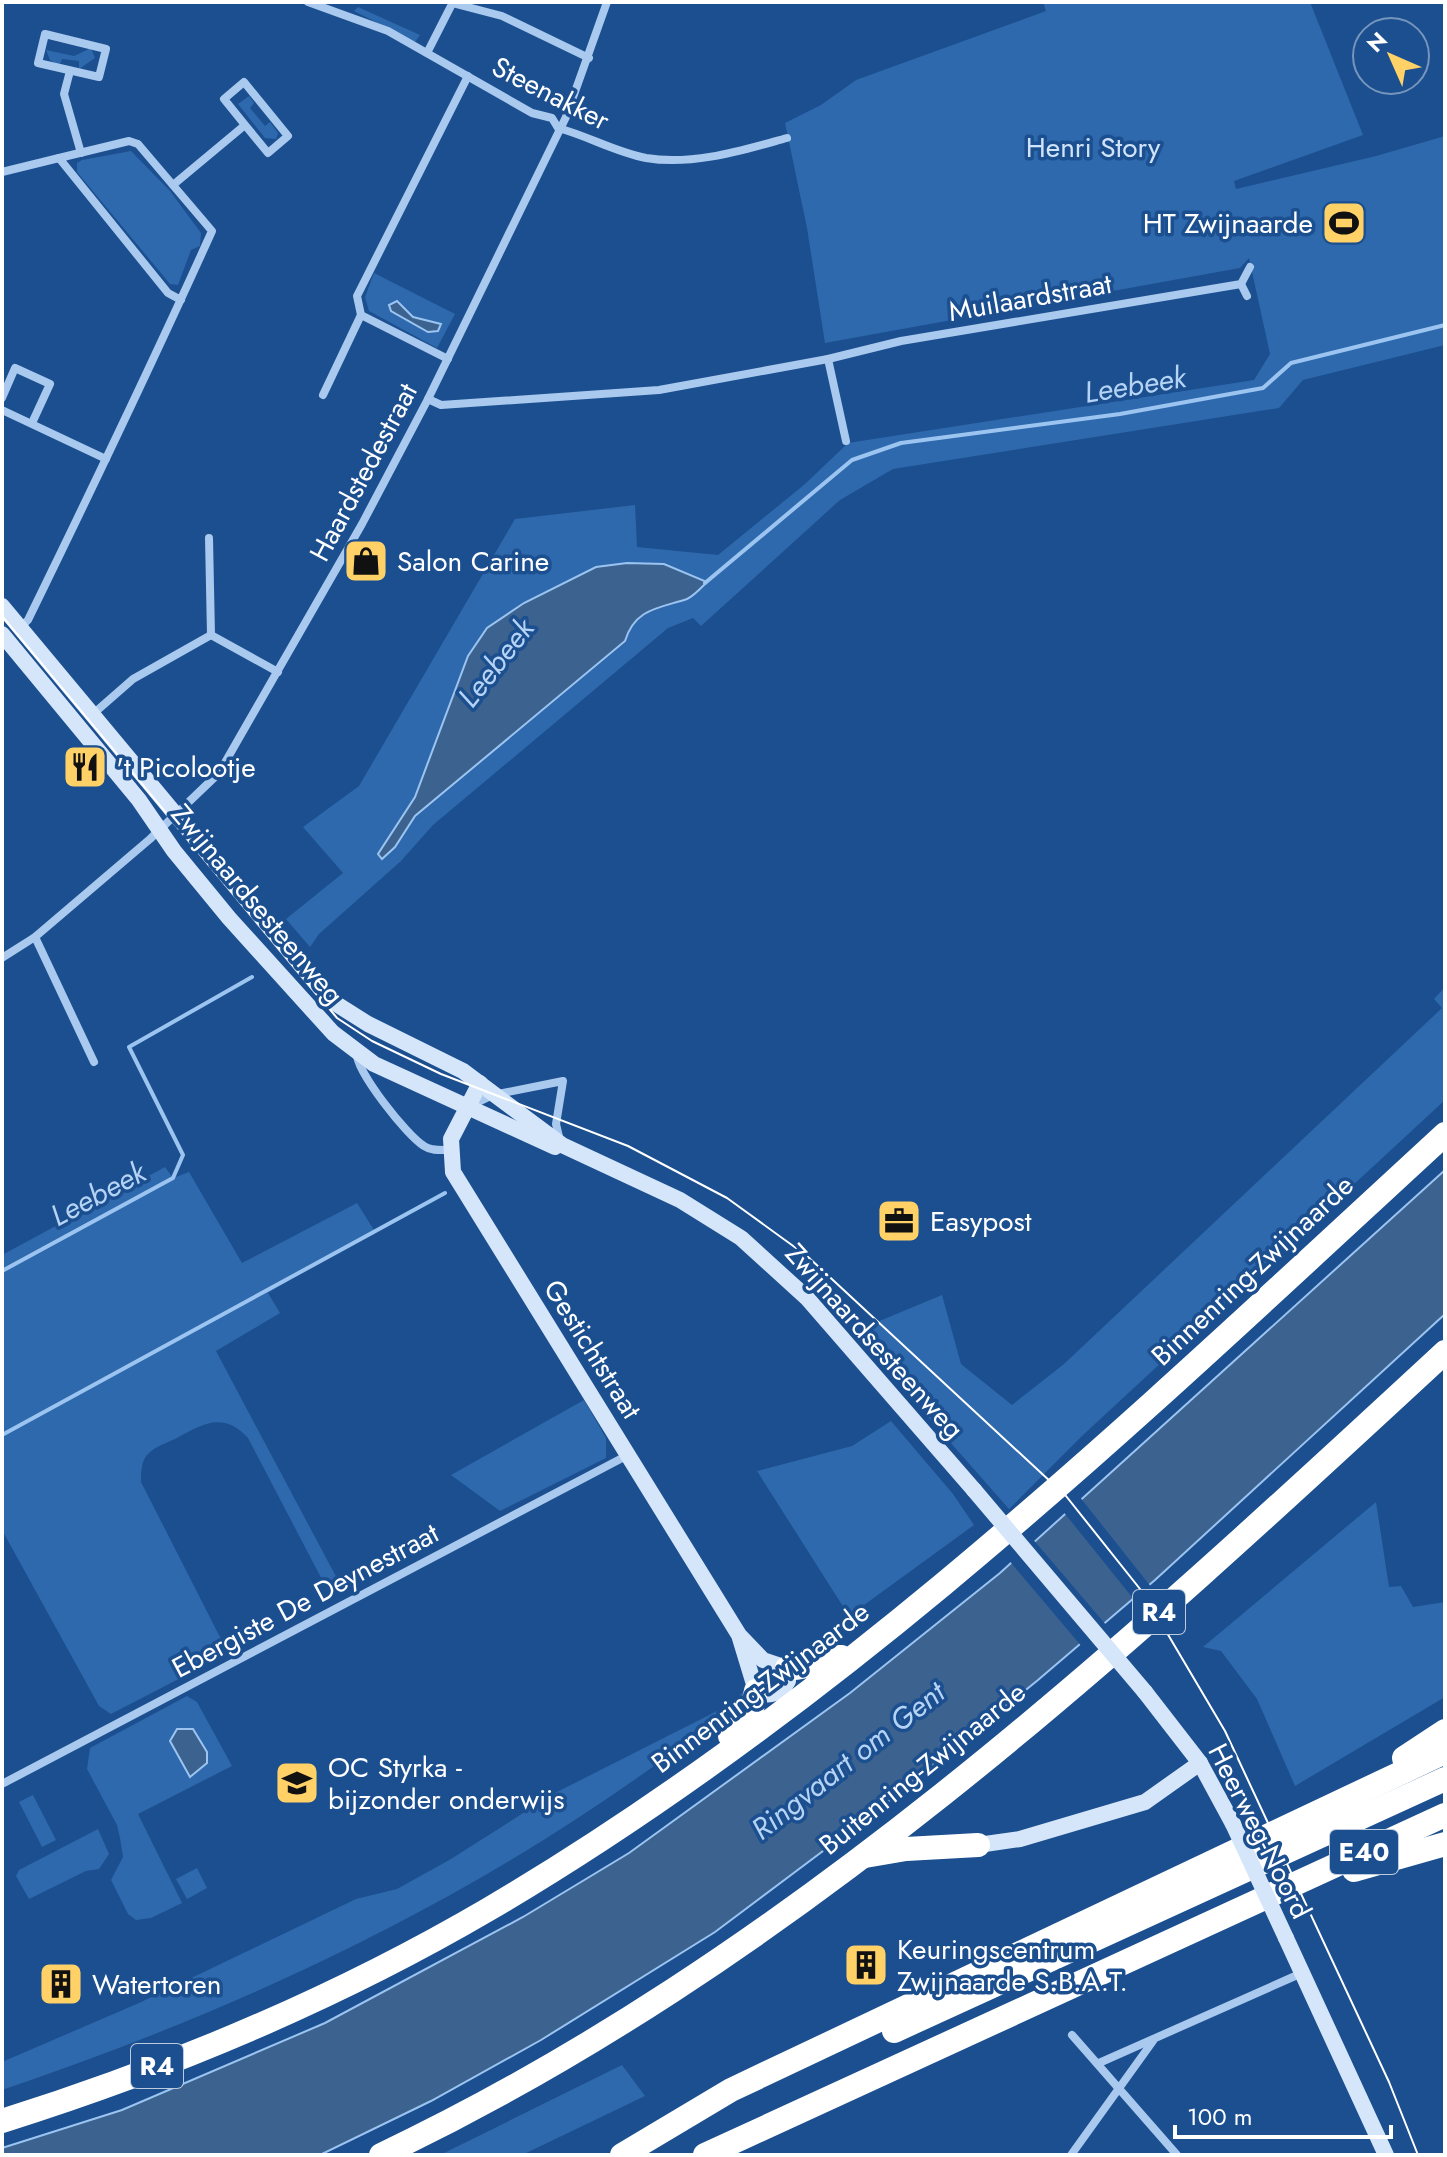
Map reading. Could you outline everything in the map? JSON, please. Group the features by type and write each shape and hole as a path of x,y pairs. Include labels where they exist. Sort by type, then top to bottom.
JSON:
{"highway":[{"name":"R4","path":"1424,1153 1445,1127"},
{"name":"Binnenring-Zwijnaarde","path":"2,2121 167,2062 384,1965 551,1871 721,1756 851,1657 1035,1507 1445,1134"},
{"name":"Buitenring-Zwijnaarde","path":"381,2155 508,2090 616,2026 710,1965 860,1857 993,1751 1180,1594 1445,1352"},
{"path":"787,1668 815,1666 830,1657 851,1657"},
{"path":"721,1756 732,1733 751,1713 756,1691"},
{"path":"1224,1860 1392,1766 1445,1731"},
{"path":"623,2155 731,2090 1224,1860 1445,1752"},
{"name":"E40","path":"623,2155 1445,1779"},
{"name":"E40","path":"705,2155 1445,1815"},
{"path":"1283,1890 1445,1844"},
{"path":"860,1857 906,1849 978,1845"}],"street":[{"name":"Steenakker","path":"308,2 364,20 532,113 552,118 558,128 648,158 704,157 787,138"},
{"path":"427,53 452,2 502,16 589,58"},
{"name":"Haardstedestraat","path":"2,958 35,937 162,828 219,773 362,524 428,399 566,117 607,2"},
{"path":"45,34 106,49 99,77 70,71 38,63 45,34"},
{"path":"70,71 64,94 81,153"},
{"path":"323,395 361,315 357,296 468,76"},
{"path":"244,82 288,136 268,153 245,125 224,99 244,82"},
{"path":"173,185 245,125"},
{"path":"2,172 129,141 138,144 212,231 106,459 28,620 20,628"},
{"path":"59,158 168,293 181,300"},
{"path":"1247,296 1241,284 1250,267"},
{"name":"Muilaardstraat","path":"428,399 441,405 659,390 828,359 901,341 1241,284"},
{"path":"361,315 448,359"},
{"path":"828,359 846,441"},
{"path":"2,398 15,368 50,384 32,423"},
{"path":"2,410 106,459"},
{"path":"209,538 211,635"},
{"name":"Zwijnaardsesteenweg","path":"2,606 330,1000 368,1024 448,1062 562,1145 703,1212 771,1262 807,1298 974,1490"},
{"name":"Zwijnaardsesteenweg","path":"2,634 162,828 174,851 229,918 315,1015 357,1053 552,1148 562,1145"},
{"path":"211,635 278,672"},
{"path":"92,715 133,679 211,635"},
{"path":"35,937 94,1062"},
{"name":"Zwijnaardsesteenweg","path":"357,1053 361,1073 418,1141 432,1149 449,1150"},
{"path":"466,1108 493,1095 563,1081 562,1103 556,1124 562,1145"},
{"path":"449,1150 480,1083"},
{"name":"Gestichtstraat","path":"449,1150 453,1172 461,1186 739,1635 763,1660 787,1668"},
{"name":"Ebergiste De Deynestraat","path":"2,1784 628,1455"},
{"name":"Heerweg-Noord","path":"974,1490 1145,1692 1200,1763 1233,1824 1386,2155"},
{"name":"Gestichtstraat","path":"739,1635 756,1691"},
{"path":"756,1691 768,1695 780,1691 788,1681 787,1668"},
{"path":"978,1845 1020,1839 1145,1802 1168,1789 1200,1763"},
{"path":"1099,2063 1302,1973"},
{"path":"1072,2035 1177,2155"},
{"path":"1071,2155 1153,2040"}],"green space":[{"name":"Henri Story","path":"1043,2 1310,2 1363,135 1234,181 1236,189 1376,156 1445,136 1445,345 1303,380 1279,408 893,469 840,500 701,626 693,618 668,628 433,825 401,861 319,934 310,947 286,919 343,873 303,827 359,786 515,519 635,505 637,547 718,555 805,484 848,443 1254,380 1270,354 1249,258 1240,268 825,343 807,228 785,123 821,105 856,80 1046,11"},
{"path":"358,7 420,35 415,42 354,11"},
{"path":"91,48 95,58 79,69 79,61 62,59 59,66 50,60 46,50 74,56"},
{"path":"249,96 254,103 250,108 265,126 270,122 278,133 276,139 265,138 238,104"},
{"path":"131,151 170,191 201,233 200,246 191,250 178,285 170,284 77,172 77,163 82,160"},
{"path":"374,273 455,314 437,348 369,311 365,297"},
{"path":"1445,987 1445,1100 1082,1436 1009,1509 853,1332 942,1295 961,1364 1012,1405 1064,1364 1442,1008 1434,999"},
{"path":"165,1167 173,1178 189,1172 242,1263 357,1203 374,1230 268,1293 280,1313 216,1351 340,1584 328,1591 248,1438 239,1430 231,1425 214,1423 196,1428 155,1448 144,1459 141,1482 221,1639 225,1655 111,1714 99,1706 2,1530 2,1255"},
{"path":"584,1400 606,1438 606,1458 500,1511 451,1475"},
{"path":"891,1421 953,1494 974,1525 849,1616 757,1471 852,1446"},
{"path":"1376,1502 1389,1587 1401,1586 1413,1607 1445,1602 1445,1697 1295,1786 1257,1699 1221,1651 1203,1647"},
{"path":"745,1691 726,1715 687,1745 572,1822 417,1913 255,1992 87,2060 2,2090 2,2062 139,2003 356,1899 397,1889 451,1859 553,1794 725,1707"},
{"path":"187,1696 197,1702 232,1766 138,1814 182,1903 151,1918 136,1920 128,1914 111,1880 123,1857 120,1838 117,1825 87,1769 90,1748"},
{"path":"33,1795 56,1840 42,1847 19,1802"},
{"path":"98,1829 109,1854 99,1869 86,1871 29,1899 16,1876 19,1870"},
{"path":"197,1868 207,1888 187,1899 176,1879"},
{"path":"622,2065 645,2096 522,2155 440,2155"}],"water":[{"path":"397,301 413,317 441,324 438,331 428,332 391,311 389,305"},
{"path":"627,563 664,564 707,582 690,598 642,616 629,630 625,641 415,816 395,847 382,859 378,854 415,797 468,656 487,628 524,603 596,567"},
{"name":"Ringvaart om Gent","path":"1445,1170 1445,1314 1155,1580 1038,1680 879,1809 715,1932 541,2040 431,2101 320,2155 2,2155 2,2148 122,2110 325,2023 523,1917 629,1853 850,1693 1000,1573"},
{"path":"177,1729 193,1729 207,1752 207,1763 190,1777 170,1741"}],"pier":[{"path":"1079,1496 1152,1588 1136,1602 1062,1510"},
{"path":"1031,1537 1107,1626 1083,1648 1007,1558"}],"waterway":[{"name":"Leebeek","path":"705,583 852,460 901,443 1120,414 1263,388 1291,363 1445,325"},
{"name":"Leebeek","path":"2,1271 173,1178 183,1155 129,1047 252,977"},
{"path":"2,1435 445,1193"}],"tram line":[{"path":"2,616 337,1018 372,1041 441,1074 628,1146 727,1198 807,1256 1066,1496 1144,1594 1225,1731 1389,2082 1418,2155"}],"place":[{"name":"HT Zwijnaarde","path":"1344,223"},
{"name":"Salon Carine","path":"366,561"},
{"name":"'t Picolootje","path":"85,767"},
{"name":"Easypost","path":"899,1221"},
{"name":"OC Styrka - bijzonder onderwijs","path":"297,1783"},
{"name":"Keuringscentrum Zwijnaarde S.B.A.T.","path":"866,1965"},
{"name":"Watertoren","path":"61,1984"}]}
